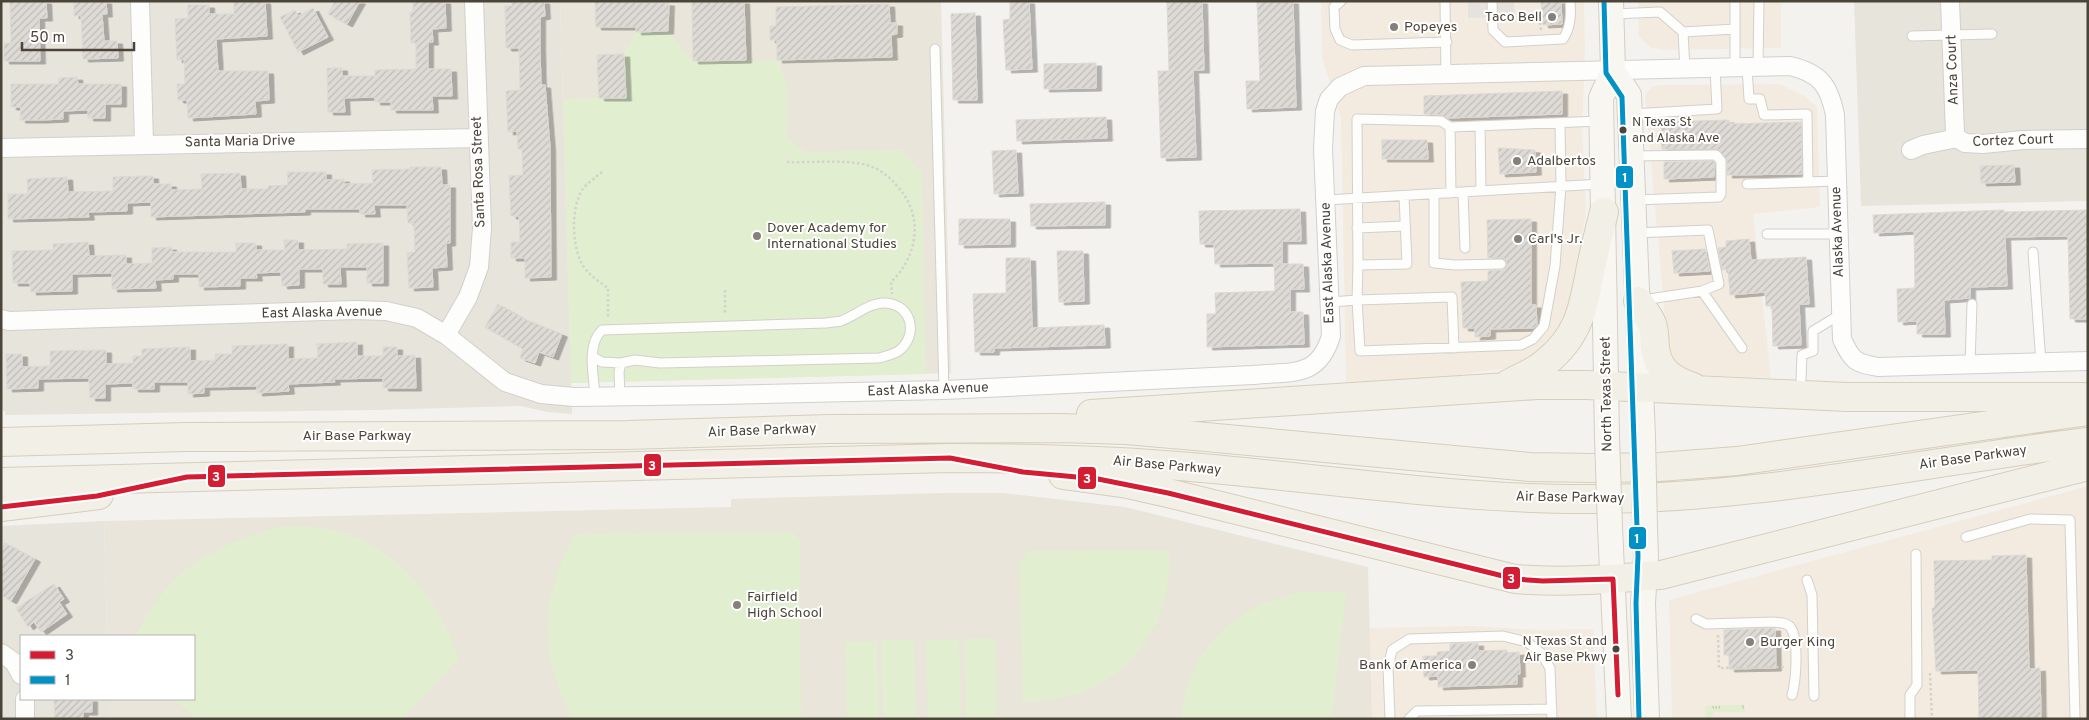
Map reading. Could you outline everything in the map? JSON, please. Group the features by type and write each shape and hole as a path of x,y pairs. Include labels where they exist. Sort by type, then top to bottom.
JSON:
{"main road":[{"name":"North Texas Street","path":"1611,8 1613,71 1601,98 1601,121 1607,437 1619,719"},
{"path":"1613,71 1629,95 1630,114 1645,527 1643,603 1647,719"},
{"path":"1502,387 1545,363 1561,349 1572,332 1581,314 1586,297 1604,212"},
{"path":"1638,301 1653,326 1655,348 1663,371 1672,378 1703,390"},
{"path":"950,428 1036,417 1502,387 1606,386 1847,397 2088,398"},
{"name":"Air Base Parkway","path":"1,442 186,437 626,434 1057,428 1126,430 1480,464 1600,468 1658,467 1737,461 2088,411"},
{"path":"1,428 40,431 82,440"},
{"name":"Air Base Parkway","path":"1,482 950,458 1060,458 1125,462 1468,494 1529,498 1610,499 1660,498 1739,492 2088,442"},
{"path":"950,458 1023,472 1098,479 1168,492 1515,579 1543,581 1613,579 1661,575 2088,466"},
{"path":"1,506 97,496 187,477"}],"street":[{"path":"140,1 144,144"},
{"name":"Santa Rosa Street","path":"446,335 468,297 479,267 482,228 474,1"},
{"name":"Anza Court","path":"1950,1 1955,134 1957,138"},
{"name":"Alaska Avenue","path":"1613,71 1790,66 1805,69 1825,84 1832,98 1835,115 1842,339 1850,356 1860,364 1878,366 2088,362"},
{"name":"East Alaska Avenue","path":"1,319 9,321 355,310 386,311 416,318 446,335 505,382 541,394 620,396 944,390 1253,375 1303,370 1314,366 1327,351 1331,336 1324,148 1325,111 1329,99 1340,87 1364,76 1613,71"},
{"name":"Santa Maria Drive","path":"1,148 478,138"},
{"name":"Cortez Court","path":"1911,150 1923,145 1957,138 1965,143 1983,144 2023,140 2088,139"},
{"path":"1,653 14,662 20,673"},
{"path":"24,700 25,719"}],"lane":[{"path":"1341,1 1334,7 1335,29 1340,40 1352,45 1446,42"},
{"path":"1445,1 1446,74"},
{"path":"1492,1 1493,30 1505,42 1563,39 1568,31 1571,14 1570,1"},
{"path":"1735,1 1735,30 1747,67"},
{"path":"1759,1 1747,67 1749,99 1760,99 1764,115 1807,114 1808,182"},
{"path":"1611,8 1660,12 1683,32 1735,30"},
{"path":"1683,32 1685,69"},
{"path":"1912,36 1992,34"},
{"path":"935,49 944,390"},
{"path":"1630,114 1717,109 1715,68"},
{"path":"1560,123 1561,186 1555,266 1544,326 1533,338 1521,346 1360,351 1357,300 1357,119 1441,121 1450,127 1601,121"},
{"path":"1480,126 1481,191"},
{"path":"1450,127 1451,193"},
{"path":"1631,156 1716,155 1721,161 1722,176 1721,194 1715,198 1633,200"},
{"path":"1747,184 1837,181"},
{"path":"1326,200 1603,184"},
{"path":"1463,192 1465,248"},
{"path":"1434,194 1434,263 1456,265 1501,264"},
{"path":"1358,265 1407,264 1404,196"},
{"path":"1357,228 1405,226"},
{"path":"1634,233 1708,230 1719,284 1702,290 1638,301"},
{"path":"1768,234 1838,234"},
{"path":"2033,252 2041,363"},
{"path":"1702,290 1742,348"},
{"path":"1331,302 1452,297 1454,348"},
{"path":"593,357 602,362 621,363 635,360 660,363 880,358 899,351 910,338 911,324 905,312 896,306 883,303 841,321 826,323 602,330 596,336 593,348 593,357 595,396"},
{"path":"1970,364 1972,304"},
{"path":"1801,379 1802,355 1813,351 1812,330 1841,314"},
{"path":"620,396 619,372 621,363"},
{"path":"1966,537 2030,519 2070,520 2075,719"},
{"path":"1910,719 1910,695 1917,685 1916,554"},
{"path":"1807,580 1812,595 1814,696"},
{"path":"1696,619 1706,624 1773,622 1784,623 1790,627 1794,636 1795,646 1795,682 1792,695"},
{"path":"1390,719 1388,668 1392,650 1409,639 1503,636 1527,642 1541,653 1550,668 1552,714 1417,711 1409,719"}],"path":[{"path":"787,162 852,163 867,166 881,171 905,195 911,207 916,233 909,260 902,272 891,282 892,295"},
{"path":"602,172 582,190 574,214 574,236 581,262 594,278 608,288 608,319"},
{"path":"725,290 725,315"},
{"path":"1718,634 1719,668 1789,666"}],"shaded area":[{"path":"1,1 560,1 572,414 548,412 520,406 5,415 5,411 1,411"},
{"name":"Dover Academy for International Studies","path":"560,1 941,1 951,373 571,383"},
{"path":"1321,1 1584,1 1585,51 1582,130 1586,212 1578,262 1569,309 1553,338 1514,367 1452,376 1346,383 1341,118 1322,58"},
{"path":"1468,1 1514,1 1515,17 1468,18"},
{"path":"1638,1 1781,1 1781,48 1664,50 1651,48 1639,37"},
{"path":"1854,1 2088,1 2088,201 1861,206"},
{"path":"1780,84 1804,96 1817,107 1820,207 1753,214 1771,378 1693,375 1677,365 1668,351 1645,95 1652,87 1660,85"},
{"path":"2088,486 2088,719 1672,719 1669,600"},
{"name":"Fairfield High School","path":"1003,493 1125,507 1368,567 1372,719 109,719 109,700 195,700 195,635 107,635 104,521 731,507 731,499"},
{"path":"104,521 107,635 20,635 20,700 109,700 109,719 1,719 1,526"},
{"path":"1469,626 1540,630 1593,629 1597,719 1372,719 1369,628"}],"green space":[{"name":"Dover Academy for International Studies","path":"668,31 693,61 779,60 788,89 787,138 805,152 900,149 922,172 926,374 571,383 563,99 626,97 624,54 636,32"},
{"path":"287,526 319,528 348,535 374,546 396,562 416,581 433,604 447,630 459,659 402,719 196,719 175,700 195,700 195,635 136,635 159,598 177,577 188,568 200,559 229,545 273,529"},
{"path":"792,532 800,540 801,719 573,719 561,694 553,670 548,648 547,626 549,604 555,582 563,558 575,533"},
{"path":"1169,550 1168,582 1161,611 1148,637 1131,660 1110,678 1084,691 1055,699 1023,702 1019,562 1028,551"},
{"path":"1313,591 1346,593 1332,719 1181,719 1186,693 1194,669 1207,648 1223,630 1242,615 1264,604 1287,595"},
{"path":"959,639 961,719 928,719 926,640"},
{"path":"964,639 996,639 997,719 966,719"},
{"path":"914,640 916,719 883,719 881,641"},
{"path":"877,641 879,719 847,719 845,642"},
{"path":"1744,705 1745,712 1714,712 1710,719 1706,719 1705,706"}],"building":[{"path":"10,1 46,1 47,18 39,18 40,61 4,61 4,43 11,43"},
{"path":"74,1 106,1 107,14 102,14 104,41 117,41 118,58 83,59 81,15 74,16"},
{"path":"234,1 265,1 267,36 216,39 218,71 268,71 269,100 255,101 256,114 188,118 187,100 178,100 177,84 185,84 184,59 177,60 175,19 188,18 188,5 209,5 209,14 234,14"},
{"path":"335,1 360,1 347,24 328,14"},
{"path":"413,1 445,1 446,28 432,29 433,42 428,42 428,69 451,69 452,96 432,96 433,110 391,110 391,102 375,102 375,97 344,98 345,112 328,112 327,68 342,68 342,76 375,76 375,70 416,69 416,43 411,43 410,12 413,12"},
{"path":"512,1 544,1 545,16 540,17 540,48 541,85 545,85 550,147 551,277 525,278 525,258 511,258 511,242 520,242 519,216 511,216 509,176 523,175 522,149 518,149 517,131 508,132 506,91 520,90 519,48 506,48 505,6 512,6"},
{"path":"595,1 669,3 668,31 636,32 636,27 596,27"},
{"path":"692,1 744,1 746,60 693,61"},
{"path":"1010,1 1029,1 1032,69 1006,70 1003,20 1010,19"},
{"path":"1167,1 1202,1 1204,70 1193,70 1196,157 1161,158 1158,71 1169,71"},
{"path":"1257,1 1293,1 1296,107 1247,109 1246,81 1260,81"},
{"name":"Taco Bell","path":"1541,1 1561,1 1562,24 1543,25"},
{"path":"889,4 890,23 897,23 897,34 891,35 892,57 777,60 777,40 770,40 770,26 776,26 776,7"},
{"path":"313,8 328,37 298,52 280,17 295,10 298,16"},
{"path":"975,13 977,100 953,100 951,14"},
{"path":"624,54 626,98 599,98 597,55"},
{"path":"1096,63 1096,88 1044,89 1044,64"},
{"path":"77,77 78,84 121,84 121,104 105,104 105,118 88,118 88,110 63,111 63,119 42,120 20,120 21,107 11,107 11,84 59,84 58,78"},
{"path":"1562,91 1562,114 1447,118 1441,115 1424,114 1424,96"},
{"path":"1106,117 1107,138 1017,141 1016,120"},
{"path":"1729,120 1729,124 1801,122 1802,174 1727,175 1727,160 1718,149 1662,149 1661,122"},
{"path":"1382,140 1427,140 1428,159 1382,159"},
{"name":"Adalbertos","path":"1498,148 1535,150 1536,172 1500,174"},
{"path":"1016,150 1018,193 994,194 992,151"},
{"path":"1713,161 1715,163 1714,177 1664,179 1664,162"},
{"path":"2014,165 2015,182 1981,183 1980,166"},
{"path":"410,167 441,167 442,185 450,185 450,243 446,243 447,267 432,268 433,287 409,288 407,253 415,252 414,223 408,223 407,205 374,205 375,214 360,214 360,209 305,209 305,212 151,217 151,202 127,203 127,211 88,212 89,217 8,219 8,194 28,194 27,179 67,177 68,192 113,191 113,177 153,176 153,184 171,184 171,190 202,189 201,174 240,173 241,189 268,189 268,186 288,185 287,172 326,172 326,180 344,179 344,184 373,183 372,170 410,169"},
{"path":"1105,202 1105,225 1031,226 1030,204"},
{"path":"1300,209 1301,241 1282,241 1282,263 1215,264 1214,244 1200,244 1199,211"},
{"path":"2004,210 2004,212 2088,210 2088,319 2070,319 2068,236 2005,237 2007,286 1970,287 1970,298 1944,300 1945,334 1917,334 1917,321 1898,322 1897,289 1915,288 1914,231 1874,233 1873,215"},
{"path":"959,219 1010,219 1010,244 959,245"},
{"path":"1531,219 1531,305 1536,305 1537,325 1534,328 1490,329 1490,336 1475,337 1475,328 1463,328 1461,282 1488,281 1488,271 1504,270 1507,264 1504,258 1488,258 1487,220"},
{"path":"1749,239 1751,260 1806,257 1809,304 1799,304 1801,345 1773,346 1772,306 1766,306 1765,292 1730,295 1728,269 1722,270 1718,248 1726,247 1726,241"},
{"path":"284,240 298,240 298,250 347,249 347,244 383,243 383,283 367,283 367,267 340,267 341,284 323,284 323,269 299,269 299,285 282,286 281,272 256,273 257,278 240,278 240,286 199,287 199,274 173,274 173,279 155,280 156,288 112,289 112,273 72,274 72,291 31,292 30,283 13,283 12,251 53,250 53,244 88,242 89,256 126,255 126,264 152,263 152,248 171,247 172,252 236,252 236,243 256,243 256,250 285,250"},
{"path":"1705,249 1710,271 1674,273 1672,251"},
{"path":"1057,251 1083,251 1084,301 1059,302"},
{"path":"1006,258 1030,258 1032,328 1104,325 1105,345 994,348 994,352 975,352 973,294 1006,293"},
{"path":"1274,264 1303,264 1304,289 1290,289 1290,312 1303,312 1304,344 1207,347 1207,314 1216,314 1215,293 1275,291"},
{"path":"498,304 524,319 562,334 553,357 539,352 535,363 520,358 523,349 485,327"},
{"path":"357,342 357,356 383,356 383,347 397,347 397,356 415,355 416,388 383,388 383,378 334,379 335,382 288,384 289,391 257,393 257,386 204,387 204,393 188,394 188,382 154,382 154,389 133,389 133,383 105,384 105,398 90,398 89,378 38,379 38,388 7,389 6,354 22,354 22,367 50,366 50,351 106,350 106,364 133,363 133,356 142,356 142,349 190,347 190,361 215,360 215,354 232,354 232,346 288,344 288,359 318,358 317,344"},
{"path":"5,543 35,559 11,601 1,595 1,550"},
{"path":"2026,555 2029,669 2040,668 2041,719 1979,719 1978,670 1936,671 1932,608 1935,605 1934,561 1992,560 1992,556"},
{"path":"54,584 64,599 59,602 67,614 41,632 34,622 28,627 16,608"},
{"name":"Burger King","path":"1775,628 1776,668 1729,669 1729,655 1724,655 1724,630"},
{"name":"Bank of America","path":"1478,643 1478,651 1507,650 1507,653 1519,652 1520,674 1517,674 1517,684 1438,687 1438,676 1424,677 1423,656 1437,656 1437,652 1450,651 1450,644"},
{"path":"54,700 92,700 92,712 83,712 83,719 55,719"}],"transit line":[{"name":"1","path":"1604,1 1606,73 1622,97 1638,556 1636,603 1639,719"},
{"name":"3","path":"1,507 97,496 187,477 950,458 1023,472 1098,479 1168,493 1515,579 1543,581 1613,579 1618,695"}],"place":[{"name":"Taco Bell","path":"1552,17"},
{"name":"Popeyes","path":"1394,27"},
{"name":"N Texas St and Alaska Ave","path":"1623,130"},
{"name":"Adalbertos","path":"1517,161"},
{"name":"Dover Academy for International Studies","path":"757,236"},
{"name":"Carl's Jr.","path":"1518,239"},
{"name":"Fairfield High School","path":"737,605"},
{"name":"Burger King","path":"1750,642"},
{"name":"N Texas St and Air Base Pkwy","path":"1616,649"},
{"name":"Bank of America","path":"1472,665"}]}
